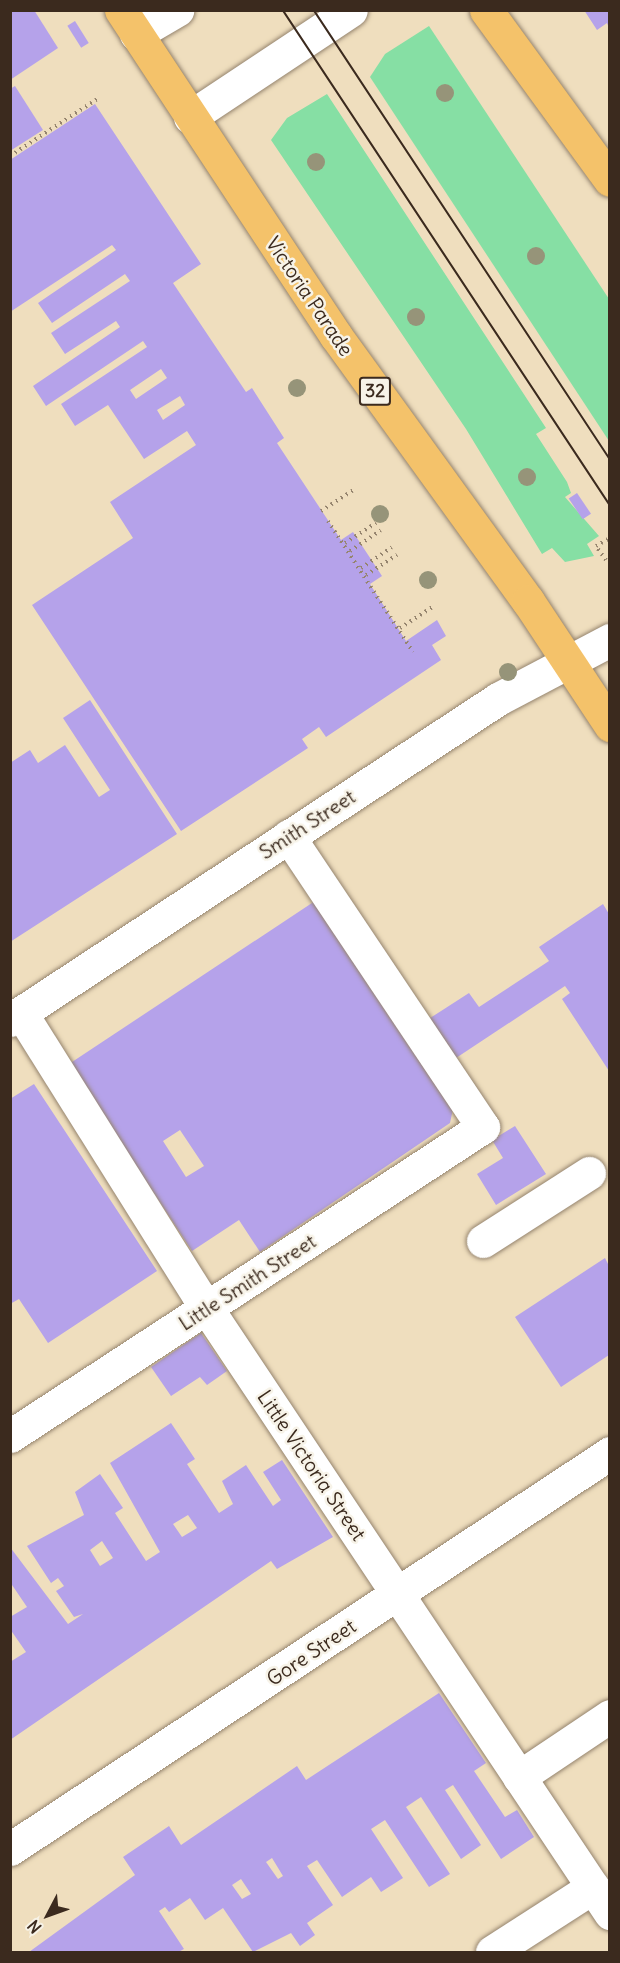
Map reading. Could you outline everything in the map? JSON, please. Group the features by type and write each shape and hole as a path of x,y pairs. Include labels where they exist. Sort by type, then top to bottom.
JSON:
{"main road":[{"path":"486,10 609,180"},
{"name":"Victoria Parade","path":"129,22 189,117 336,336 567,662 609,725"}],"street":[{"path":"129,22 177,10"},
{"path":"189,117 351,10"},
{"name":"Smith Street","path":"16,1017 498,699 609,640"},
{"name":"Little Smith Street","path":"10,1436 483,1127 288,836"},
{"name":"Little Victoria Street","path":"16,1017 601,1900"},
{"path":"483,1241 589,1173"},
{"name":"Gore Street","path":"10,1849 609,1453"},
{"path":"519,1778 609,1716"},
{"path":"492,1953 601,1900"}],"path":[{"path":"10,156 98,99"},
{"path":"321,511 353,490"},
{"path":"328,521 366,575 413,652"},
{"path":"345,543 376,523"},
{"path":"350,551 381,530"},
{"path":"606,560 596,546 609,538"},
{"path":"361,568 392,547"},
{"path":"366,575 397,555"},
{"path":"400,628 434,606"}],"green space":[{"path":"429,26 609,299 609,441 370,77 385,54"},
{"path":"327,94 546,428 536,434 567,482 571,493 565,497 599,536 587,544 594,556 565,562 552,548 542,554 466,429 271,140 287,118"}],"building":[{"path":"10,10 34,10 58,48 10,80"},
{"path":"584,10 609,10 609,28 607,23 597,30"},
{"path":"75,21 89,43 81,48 67,26"},
{"path":"15,86 43,130 10,151 10,89"},
{"path":"95,104 201,264 173,283 246,392 252,388 284,438 277,443 341,540 353,532 382,576 370,584 406,641 437,620 446,636 432,645 441,660 326,737 319,727 302,739 308,748 181,831 32,605 133,538 110,502 196,445 187,431 144,459 108,405 75,426 61,404 147,347 143,341 46,406 33,386 120,327 116,321 65,354 51,333 130,281 125,274 52,323 38,303 116,250 112,245 10,312 10,160","holes":["161,369 167,378 136,399 130,390","180,396 185,405 163,420 157,410"]},
{"path":"577,493 591,514 583,519 569,499"},
{"path":"90,700 177,834 10,942 10,763 30,750 38,763 65,745 99,797 110,790 63,718"},
{"path":"315,901 453,1109 450,1123 260,1252 239,1220 192,1251 69,1064","holes":["180,1130 204,1166 186,1177 163,1141"]},
{"path":"603,904 609,914 609,1071 562,999 570,993 565,986 450,1062 424,1022 469,993 479,1007 549,961 539,947"},
{"path":"34,1084 157,1271 48,1343 19,1299 10,1304 10,1099"},
{"path":"515,1126 546,1174 496,1205 477,1174 503,1158 492,1140"},
{"path":"605,1258 609,1266 609,1355 561,1387 515,1317"},
{"path":"201,1333 227,1371 207,1385 200,1377 171,1396 151,1367"},
{"path":"171,1423 195,1459 187,1464 219,1513 233,1504 222,1481 246,1465 273,1506 281,1500 263,1472 282,1460 333,1537 277,1569 271,1561 10,1740 10,1662 26,1652 10,1629 10,1617 27,1607 10,1582 10,1547 68,1624 83,1614 74,1617 56,1591 64,1586 58,1578 51,1583 27,1546 84,1515 75,1492 100,1474 123,1508 115,1513 146,1561 160,1552 110,1463","holes":["188,1515 197,1528 182,1537 173,1524","102,1541 113,1558 100,1566 90,1550"]},
{"path":"439,1693 486,1763 474,1771 505,1817 517,1810 534,1837 501,1859 453,1785 445,1790 481,1845 461,1859 421,1797 406,1807 450,1874 429,1887 385,1820 371,1829 403,1878 381,1892 371,1877 342,1897 317,1860 307,1866 333,1905 307,1923 315,1935 300,1946 291,1933 253,1952 223,1908 205,1920 190,1898 169,1912 165,1907 159,1911 184,1949 178,1952 29,1952 135,1875 123,1857 169,1826 181,1845 297,1766 306,1780","holes":["272,1858 283,1876 278,1879 266,1862","241,1879 251,1894 242,1899 232,1885"]}],"tram line":[{"path":"283,10 610,505"},
{"path":"314,10 610,459"}]}
